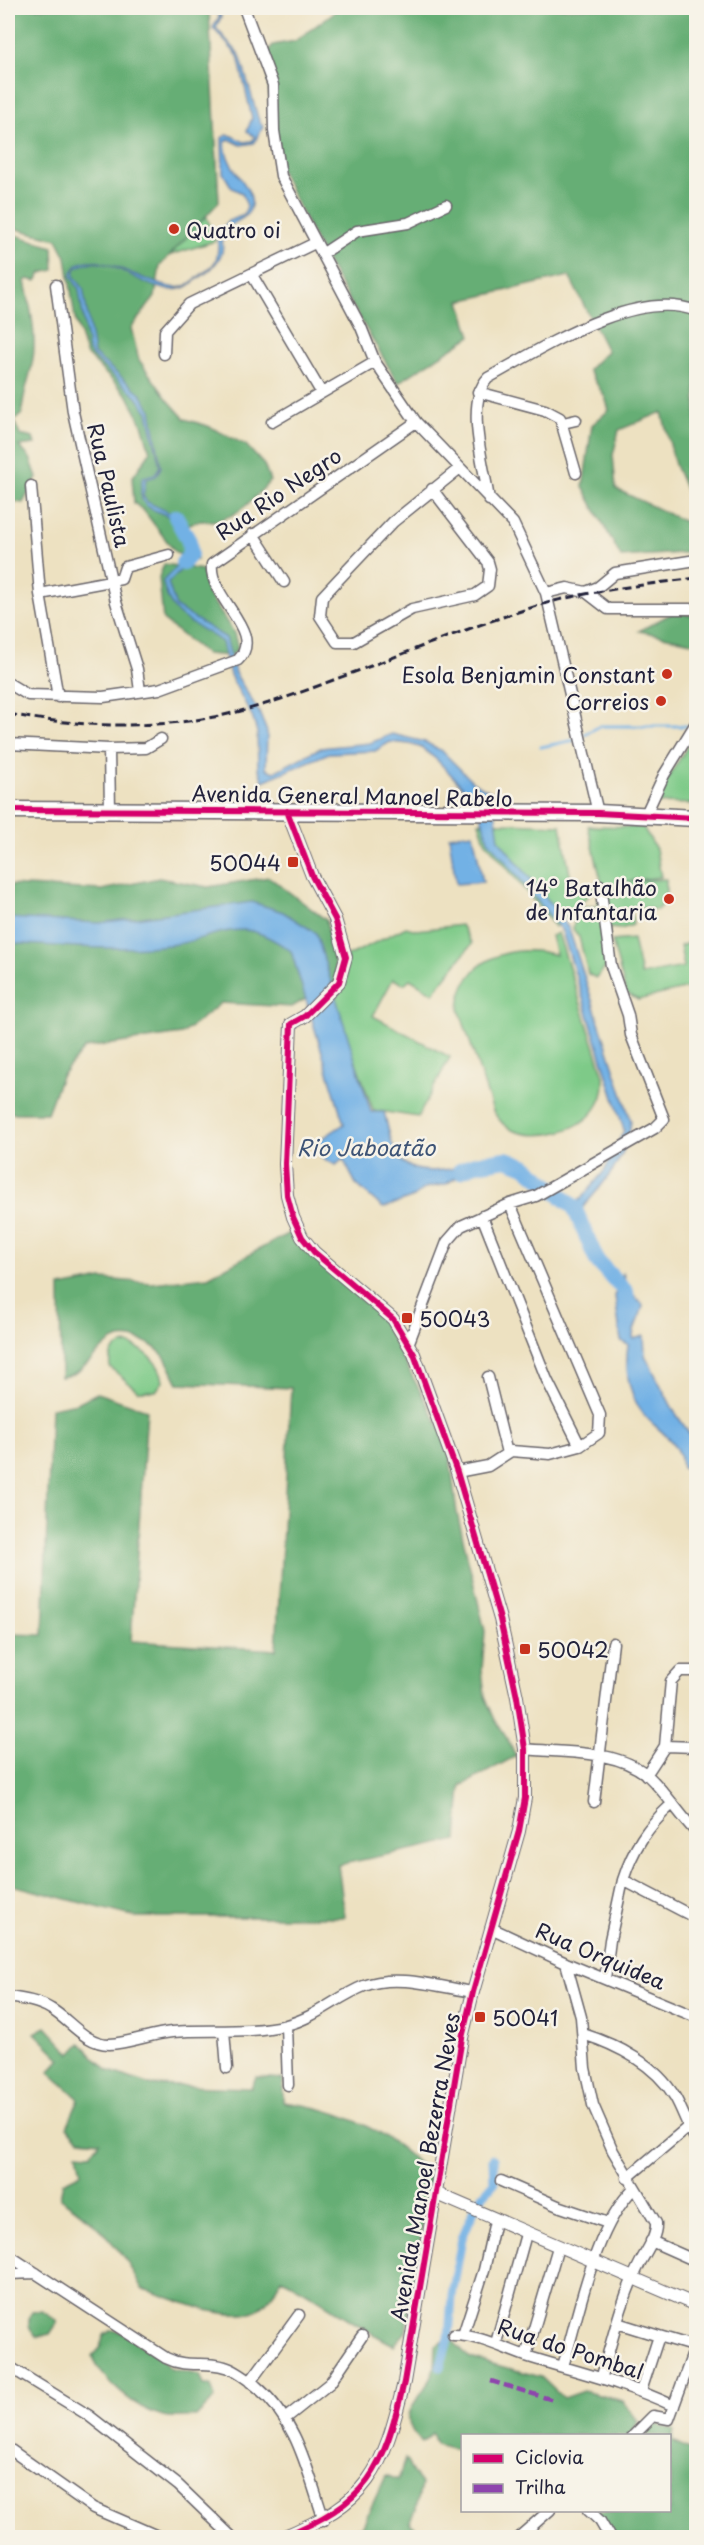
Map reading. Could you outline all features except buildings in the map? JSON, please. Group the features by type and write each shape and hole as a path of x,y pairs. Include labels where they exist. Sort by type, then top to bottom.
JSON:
{"main road":[{"name":"Avenida General Manoel Rabelo","path":"8,810 598,813 696,818"}],"street":[{"path":"244,8 273,85 274,131 280,176 361,327 375,362 416,422 489,501 513,523 546,593 598,813"},
{"path":"322,254 357,231 408,223 446,205"},
{"path":"164,354 165,331 189,304 315,243"},
{"path":"252,275 321,392"},
{"name":"Rua Paulista","path":"56,285 72,411 112,581 137,669 140,691"},
{"path":"489,501 476,414 478,392 488,378 614,315 644,306 668,305 696,311"},
{"path":"272,422 375,362"},
{"path":"478,392 545,410 555,415 562,423 576,473"},
{"path":"562,423 576,420"},
{"name":"Rua Rio Negro","path":"8,683 24,694 103,697 159,689 234,662 243,654 247,640 241,626 212,581 212,564 416,422"},
{"path":"432,489 488,562 490,578 488,586 475,595 412,609 354,642 347,644 337,642 320,616 322,597 393,522 432,489 460,468"},
{"path":"31,486 40,594 58,697"},
{"path":"253,534 284,582"},
{"path":"40,594 122,578 125,567 169,555"},
{"path":"586,592 598,587 615,573 696,560"},
{"path":"546,593 567,588 586,592 608,609 696,609"},
{"path":"645,816 664,775 695,727"},
{"path":"8,744 109,749 146,748 161,739"},
{"path":"109,749 110,810"},
{"name":"Avenida Manoel Bezerra Neves","path":"280,2538 324,2520 346,2504 363,2487 379,2462 391,2433 404,2382 435,2193 473,1992 519,1830 525,1798 525,1749 508,1652 457,1473 409,1342 393,1318 378,1303 334,1271 302,1238 287,1195 285,1164 291,1024 305,1016 339,982 346,957 335,919 312,876 287,811"},
{"path":"409,1342 447,1242 461,1226 510,1204 536,1196 641,1136 664,1119 631,1035 628,1015 610,966 600,885"},
{"path":"457,1473 488,1466 507,1453 518,1450 550,1454 580,1446 599,1433 600,1415 510,1204"},
{"path":"482,1216 547,1380 580,1446"},
{"path":"488,1377 507,1453"},
{"path":"594,1802 613,1642"},
{"path":"646,1774 665,1746 671,1681 680,1671 696,1671"},
{"path":"665,1746 696,1747"},
{"path":"525,1749 600,1756 631,1765 646,1774 696,1832"},
{"path":"605,1979 614,1918 630,1861 644,1834 671,1805"},
{"path":"623,1881 696,1918"},
{"name":"Rua Orquidea","path":"491,1928 566,1963 696,2017"},
{"path":"566,1963 578,2002 585,2068 593,2105 627,2178 656,2223 651,2241 631,2279 602,2376"},
{"path":"8,1997 34,2002 51,2009 85,2036 107,2044 170,2032 225,2031 286,2025 301,2020 358,1989 375,1983 407,1983 473,1992"},
{"path":"286,2025 288,2085"},
{"path":"225,2031 227,2068"},
{"path":"583,2034 612,2044 628,2053 659,2078 677,2100 688,2127 696,2138"},
{"path":"627,2178 688,2127"},
{"path":"501,2181 558,2206 608,2223"},
{"path":"563,2366 608,2223 634,2188"},
{"path":"435,2193 495,2221 696,2305"},
{"name":"Rua do Pombal","path":"495,2221 484,2270 458,2335 496,2343 526,2356 602,2376 674,2406"},
{"path":"496,2343 526,2234"},
{"path":"651,2241 696,2261"},
{"path":"526,2356 558,2247"},
{"path":"8,2255 177,2364 224,2366 250,2382 271,2399 286,2418 324,2520"},
{"path":"8,2274 36,2273"},
{"path":"250,2382 299,2315"},
{"path":"617,2323 696,2346 669,2419 653,2416 635,2434"},
{"path":"641,2391 659,2336"},
{"path":"286,2418 330,2383 362,2337"},
{"path":"8,2366 97,2422 178,2485 233,2538"},
{"path":"8,2448 93,2508 162,2538"},
{"path":"519,2538 549,2512"},
{"path":"589,2512 600,2521 610,2538"}],"green space":[{"path":"8,8 209,8 219,202 160,266 155,297 131,328 139,360 185,419 208,426 246,445 264,465 270,481 247,505 226,518 187,525 197,560 176,553 144,511 134,503 132,478 150,452 142,424 128,396 86,354 75,319 66,257 57,239 8,227"},
{"path":"340,8 696,8 696,501 690,500 675,465 662,412 619,430 613,455 616,489 696,527 696,552 621,557 583,487 592,425 609,410 605,397 588,370 607,351 569,276 460,301 471,336 398,383 322,254 277,163 265,55 273,45 295,41"},
{"path":"200,196 215,241 149,262"},
{"path":"13,234 53,247 54,270 41,273 36,281 28,279 25,281 33,322 34,354 22,414 14,421 20,435 33,438 35,444 19,446 30,458 37,477 23,503 8,501 8,240"},
{"path":"164,564 203,570 207,592 234,633 238,648 231,656 206,654 163,620 159,577"},
{"path":"674,612 696,616 696,643 639,631"},
{"path":"696,732 696,804 653,803"},
{"path":"479,822 561,825 573,891 601,884 555,927 485,841"},
{"path":"588,826 643,827 656,849 661,877 622,882 666,879 666,901 657,910 635,906 631,910 633,925 621,929 609,928 607,966 596,978 588,974 579,937 573,929 575,918 585,907 596,906 598,911 598,898 620,896 619,892 601,884"},
{"path":"269,877 326,920 338,980 292,1007 221,1003 182,1034 85,1048 61,1076 47,1113 8,1113 8,885 102,890 159,878 208,887"},
{"path":"461,925 472,944 433,993 410,979 404,984 393,979 373,1016 450,1057 418,1117 373,1110 336,1006 334,987 346,957 406,927 417,930"},
{"path":"558,933 604,1076 604,1086 599,1103 583,1121 561,1132 535,1135 512,1130 493,1111 459,1009 462,992 469,977 480,966 492,958 507,953 540,951 556,955 551,936"},
{"path":"633,939 641,975 684,967 680,946 691,942 696,958 696,986 638,1000 626,993 612,941"},
{"path":"291,1232 330,1272 380,1316 448,1443 457,1513 485,1631 482,1670 485,1696 495,1720 516,1756 461,1786 457,1840 338,1865 345,1917 136,1917 8,1884 8,1634 43,1635 51,1408 77,1403 97,1393 147,1410 131,1641 276,1650 291,1388 178,1383 167,1361 158,1350 137,1339 130,1338 115,1339 82,1368 61,1377 60,1287 102,1279 152,1283 208,1277"},
{"path":"128,1344 146,1353 159,1368 163,1381 156,1391 138,1391 110,1367 113,1351 119,1346"},
{"path":"46,2027 71,2054 81,2043 107,2070 150,2085 251,2088 256,2077 283,2079 283,2102 325,2110 364,2125 416,2161 430,2177 406,2332 394,2345 282,2279 262,2307 247,2313 233,2314 201,2308 142,2289 126,2261 108,2238 86,2217 60,2198 63,2182 81,2173 77,2153 91,2154 100,2141 79,2139 67,2127 79,2099 49,2072 61,2059 35,2033"},
{"path":"42,2311 58,2322 50,2334 36,2337 30,2328 29,2319 32,2312"},
{"path":"112,2330 121,2332 157,2356 171,2369 200,2375 204,2385 211,2385 215,2398 196,2417 163,2416 132,2401 112,2385 92,2356 100,2347 104,2335"},
{"path":"449,2337 470,2358 541,2377 563,2398 583,2391 623,2401 638,2421 632,2434 461,2434 461,2451 436,2444 432,2433 422,2442 413,2432 409,2423 409,2415 434,2370 436,2345"},
{"path":"657,2424 674,2430 672,2441 696,2452 696,2537 611,2537 593,2512 671,2512 671,2434 646,2434"},
{"path":"405,2459 421,2485 416,2510 410,2523 418,2531 408,2537 349,2537 348,2529 362,2527 386,2475 398,2480"}],"water":[{"path":"216,8 219,8 221,17 216,28 240,55 258,118 263,127 254,143 241,145 229,139 225,143 230,161 249,191 250,211 227,228 222,239 222,252 214,266 185,287 169,290 155,287 101,263 88,263 75,269 78,265 89,261 103,263 170,287 183,287 214,263 217,255 218,235 228,221 244,215 247,206 242,193 232,188 223,173 222,138 228,134 244,142 252,141 255,137 247,131 252,118 238,56 213,28 219,17"},
{"path":"75,269 74,276 83,288 94,354 140,393 151,410 161,467 156,476 146,479 143,496 147,502 179,517 192,554 191,559 168,583 176,607 226,638 235,673 259,712 267,732 266,769 274,772 320,748 370,743 392,734 425,742 442,751 473,782 493,793 499,840 569,929 631,1121 629,1135 619,1159 605,1182 578,1213 574,1207 605,1170 624,1130 562,931 488,840 477,802 437,760 422,748 390,742 375,751 329,753 263,781 258,767 257,732 252,716 230,675 222,642 185,619 177,612 166,594 163,581 185,558 184,543 176,520 147,506 141,496 143,477 155,474 160,466 148,412 137,397 92,356 88,349 79,289 71,276"},
{"path":"473,833 483,882 456,884 449,836"},
{"name":"Rio Jaboatão","path":"252,902 283,912 316,933 371,1112 384,1112 395,1151 405,1164 414,1169 437,1171 481,1162 446,1184 425,1188 414,1197 383,1208 356,1184 343,1159 336,1165 320,1157 320,1140 344,1124 291,951 263,935 236,930 177,944 135,948 8,943 8,918 99,923"},
{"path":"623,1273 627,1288 643,1305 633,1339 644,1336 645,1355 674,1411 696,1443 696,1480 690,1469 682,1468 681,1460 672,1442 638,1407 630,1387 627,1366 628,1345 621,1341 615,1296"}],"waterway":[{"path":"176,517 189,541 190,555 183,563"},
{"path":"585,734 600,726 686,726"},
{"path":"541,747 575,740"},
{"name":"Rio Jaboatão","path":"460,1171 475,1164 506,1159 525,1166 574,1207 597,1261 626,1292 628,1306"},
{"path":"440,2367 449,2337 452,2296 462,2238 478,2201 494,2183 493,2159"}],"railway":[{"path":"8,714 62,722 116,725 170,723 224,715 294,694 540,605 598,592 696,578"}],"marked path":[{"path":"491,2381 553,2400"}],"cycle path":[{"path":"8,810 598,813 696,818"},
{"path":"280,2538 310,2525 353,2497 379,2461 388,2439 404,2382 462,2038 519,1831 525,1798 525,1749 517,1697 500,1619 457,1472 414,1354 393,1319 314,1252 302,1237 287,1195 285,1164 291,1024 305,1016 339,982 346,957 335,919 312,876 287,811"}],"place":[{"name":"Quatro oi","path":"174,229"},
{"name":"Esola Benjamin Constant","path":"667,674"},
{"name":"Correios","path":"661,701"},
{"name":"50044","path":"293,862"},
{"name":"14° Batalhão de Infantaria","path":"669,899"},
{"name":"50043","path":"407,1318"},
{"name":"50042","path":"525,1649"},
{"name":"50041","path":"480,2017"}]}
